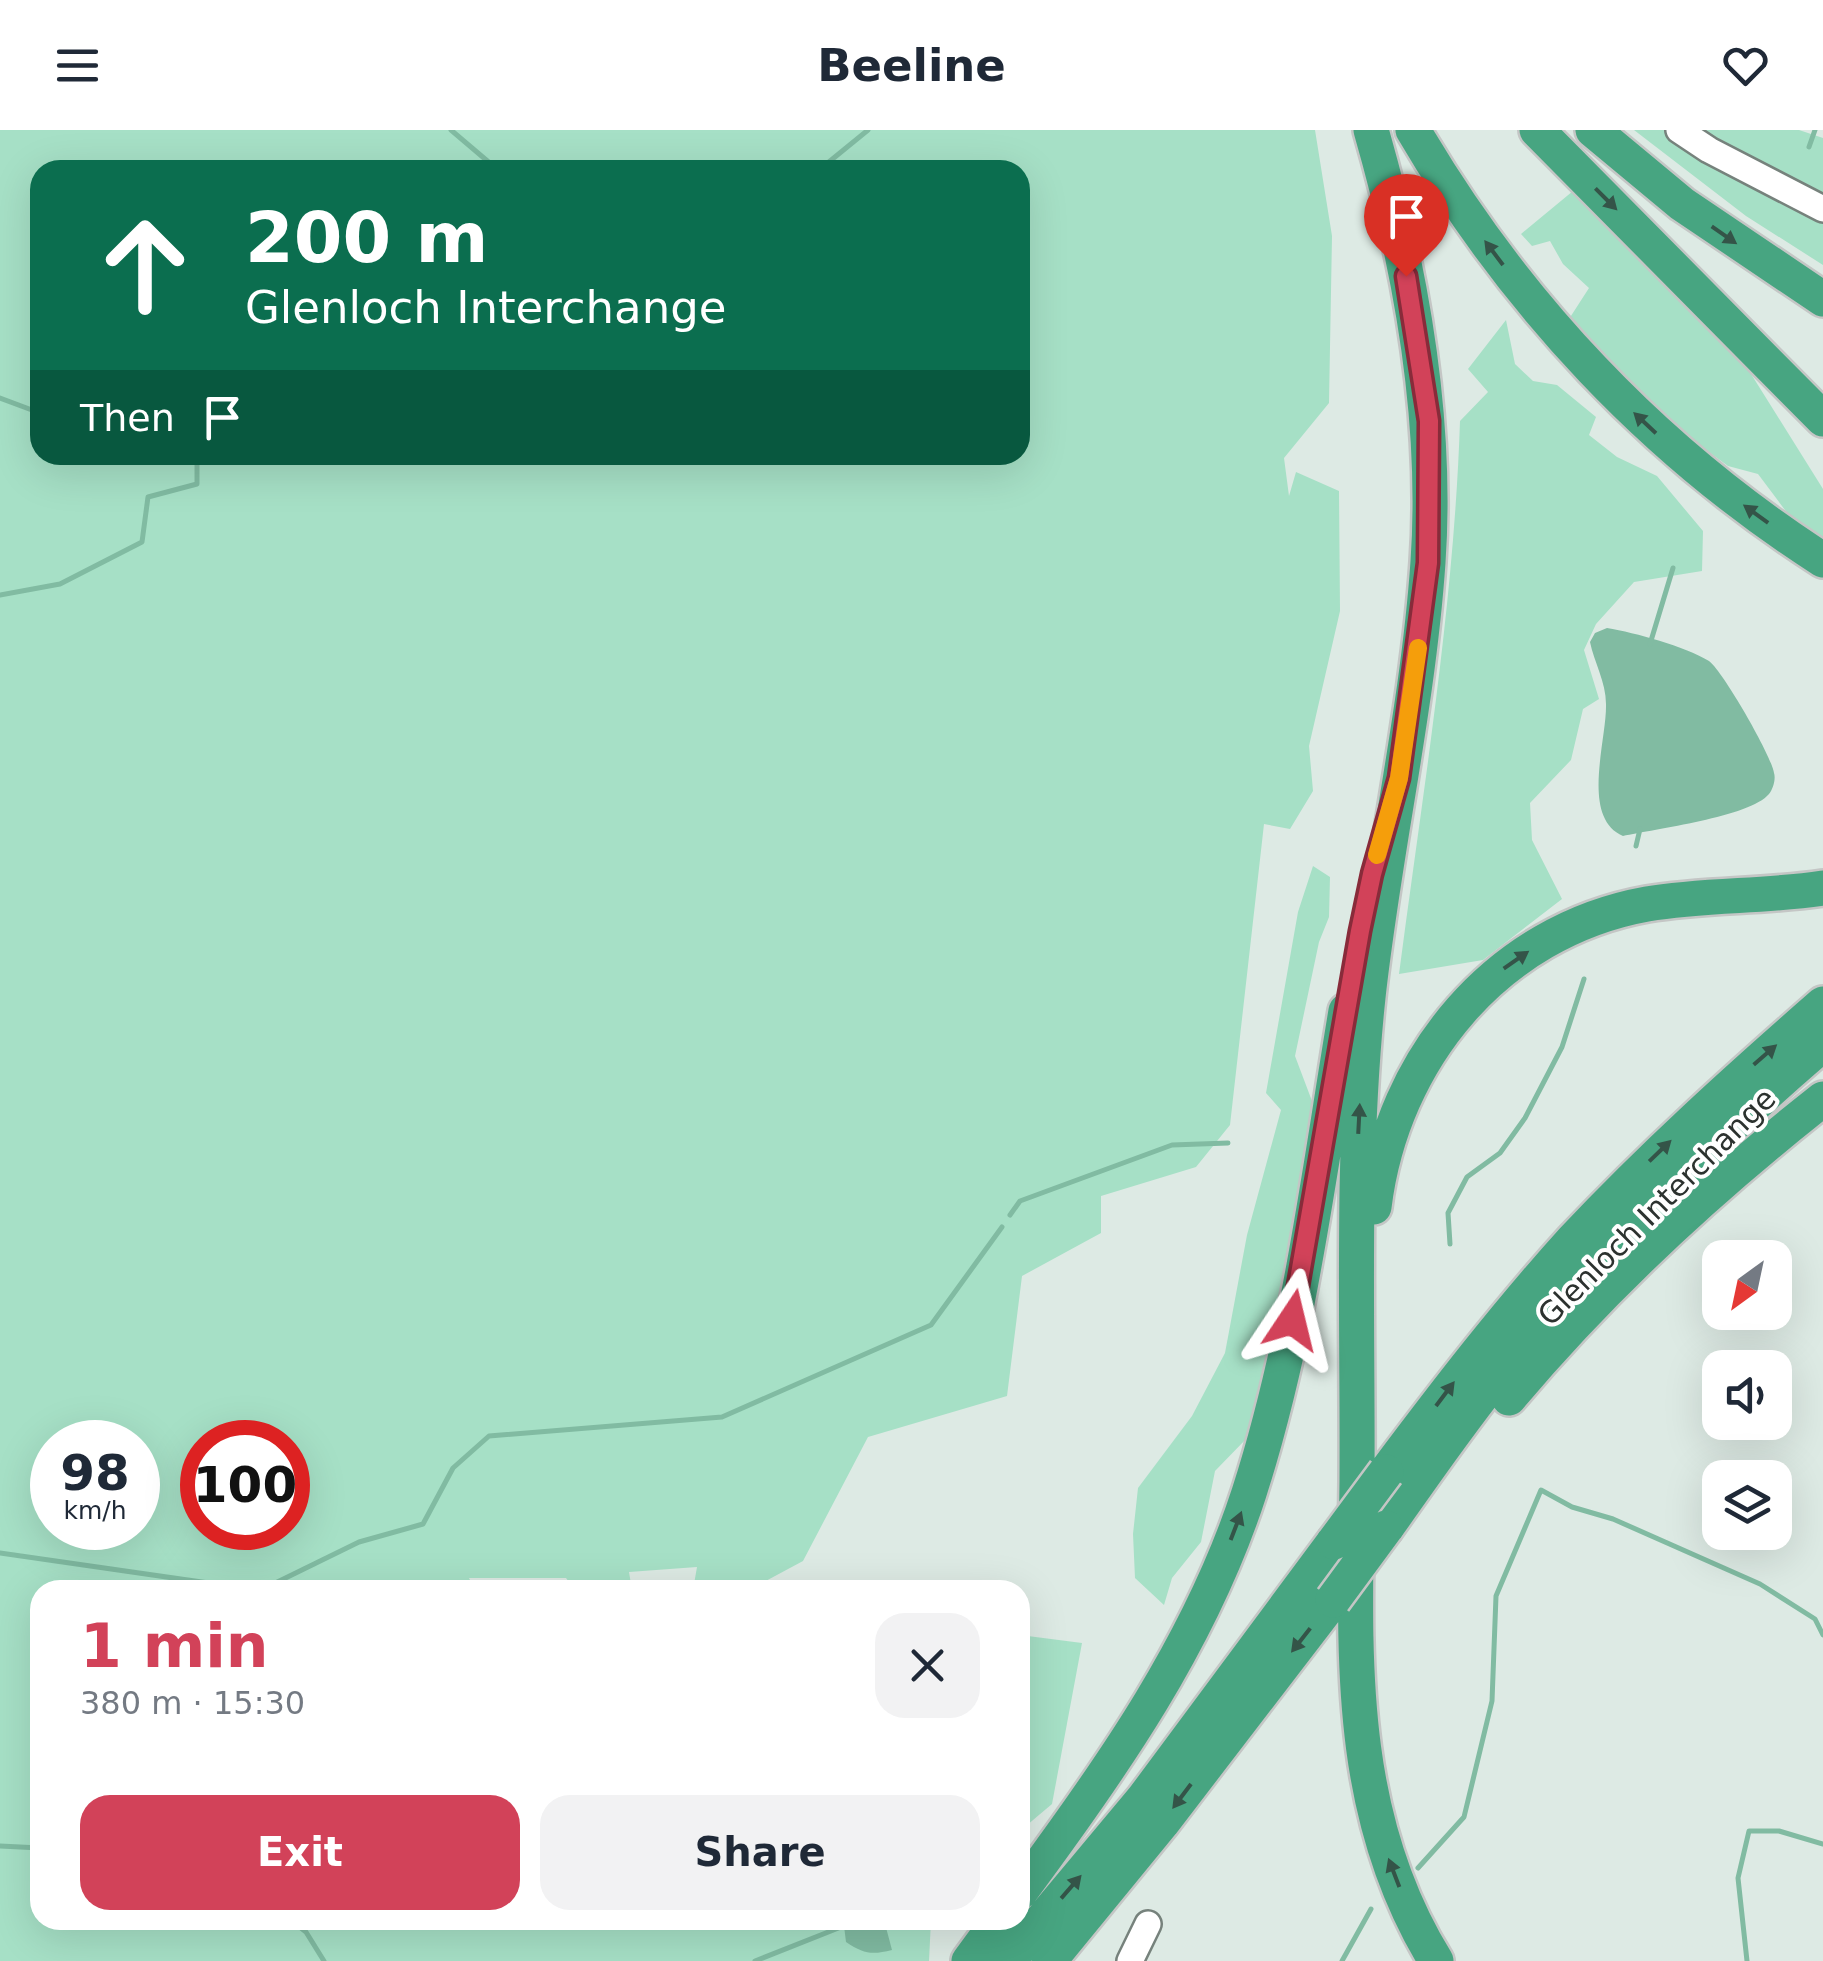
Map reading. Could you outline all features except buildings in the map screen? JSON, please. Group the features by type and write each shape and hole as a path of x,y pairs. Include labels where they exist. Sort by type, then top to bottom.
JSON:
{"highway":[{"path":"1371,130 1406,276 1429,421 1428,563 1382,885 1362,1072 1358,1135 1355,1664 1362,1750 1372,1800 1390,1864 1414,1922 1436,1961"},
{"path":"1413,130 1495,255 1600,380 1729,494 1823,560"},
{"path":"1537,130 1823,419"},
{"path":"1594,130 1698,216 1823,298"},
{"path":"1030,1878 1149,1708 1204,1603 1249,1494 1286,1356 1360,931 1399,778"},
{"path":"1358,1357 1375,1201 1388,1140 1410,1083 1460,1009 1496,975 1534,948 1604,915 1658,903 1823,888"},
{"name":"Glenloch Interchange","path":"1008,1961 1144,1798 1469,1362 1572,1242 1708,1106 1823,1004"},
{"name":"Glenloch Interchange","path":"1049,1961 1162,1823 1333,1600 1502,1370 1614,1241 1729,1128 1823,1044"},
{"path":"1386,1528 1429,1493 1520,1385 1634,1265 1823,1098"},
{"path":"969,1961 992,1930"}],"street":[{"path":"1679,130 1741,168 1823,210"},
{"path":"1130,1961 1148,1924"}],"shaded area":[{"path":"0,130 1315,130 1332,236 1329,403 1284,458 1289,496 1296,472 1339,491 1340,611 1309,746 1313,791 1290,829 1264,824 1230,1125 1196,1167 1101,1196 1101,1233 1022,1276 1007,1396 868,1437 803,1561 768,1580 695,1580 697,1567 629,1572 630,1580 30,1580 30,1930 931,1930 929,1961 0,1961"},
{"path":"1634,130 1799,130 1823,138 1823,265 1746,216"},
{"path":"1573,191 1731,342 1823,489 1823,543 1791,518 1758,474 1728,466 1679,430 1569,319 1589,288 1563,264 1550,241 1532,246 1521,234"},
{"path":"1506,320 1515,364 1533,381 1557,385 1596,417 1589,435 1617,457 1657,476 1703,531 1702,571 1634,582 1596,624 1584,650 1599,699 1583,709 1571,760 1530,803 1532,840 1562,899 1483,960 1399,974 1444,629 1460,421 1488,392 1468,369"},
{"path":"1607,628 1660,641 1709,661 1735,696 1765,750 1775,775 1769,794 1743,809 1678,826 1623,836 1610,826 1602,813 1599,796 1605,696 1590,642 1595,633"},
{"path":"1313,866 1330,877 1329,917 1319,942 1295,1056 1315,1109 1296,1202 1286,1290 1248,1437 1215,1471 1201,1542 1172,1578 1164,1605 1135,1578 1133,1534 1138,1488 1192,1416 1225,1353 1247,1235 1281,1110 1266,1093 1298,912"},
{"path":"1030,1636 1082,1643 1052,1804 1030,1823"},
{"path":"844,1930 887,1930 892,1950 868,1952 846,1942"}],"waterway":[{"path":"451,130 486,160"},
{"path":"831,160 868,130"},
{"path":"1809,147 1815,130"},
{"path":"0,398 30,409"},
{"path":"0,595 60,584 142,542 148,497 197,484 197,465"},
{"path":"1650,644 1673,568"},
{"path":"1636,846 1640,829"},
{"path":"1450,1244 1448,1213 1467,1177 1500,1153 1525,1118 1562,1047 1584,979"},
{"path":"1010,1215 1020,1201 1172,1145 1228,1143"},
{"path":"281,1580 359,1542 423,1524 453,1468 489,1436 722,1417 931,1325 1002,1227"},
{"path":"1418,1868 1464,1817 1492,1701 1496,1596 1541,1490 1572,1507 1613,1519 1760,1584 1815,1619 1823,1635"},
{"path":"0,1553 188,1580"},
{"path":"1747,1961 1738,1878 1749,1831 1779,1831 1823,1844"},
{"path":"0,1846 30,1848"},
{"path":"1342,1961 1371,1909"},
{"path":"304,1930 324,1961"},
{"path":"755,1961 833,1930"}],"slow traffic":[{"path":"1377,855 1399,778 1418,648"}],"route":[{"path":"1292,1320 1360,931 1399,778 1421,632 1428,563 1429,421 1406,276"}]}
